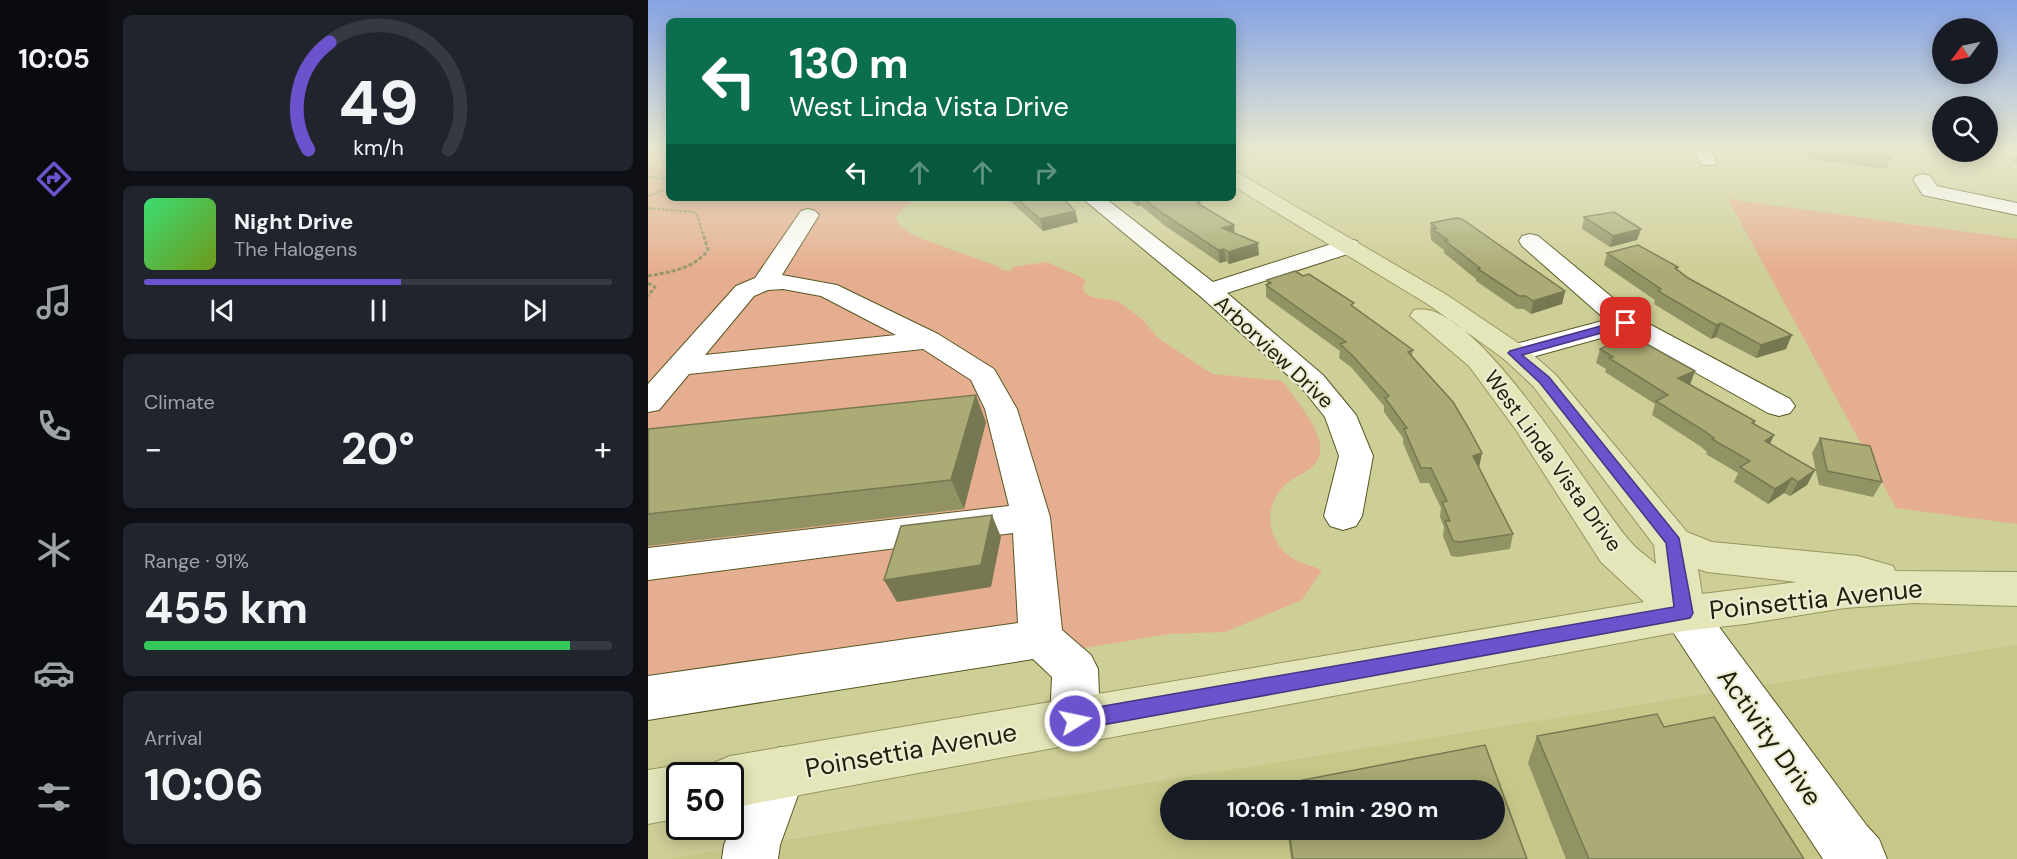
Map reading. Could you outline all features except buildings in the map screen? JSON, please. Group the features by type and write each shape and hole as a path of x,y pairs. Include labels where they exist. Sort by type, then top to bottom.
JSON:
{"main road":[{"name":"West Linda Vista Drive","path":"1252,189 1438,300 1514,353 1544,380 1673,542 1684,613"},
{"name":"West Linda Vista Drive","path":"1236,200 1420,314 1447,332 1479,360 1529,424 1616,551 1684,613"},
{"path":"1673,542 1707,557 1858,572 1914,586"},
{"name":"Poinsettia Avenue","path":"755,778 1684,613 1744,607 1845,591 1914,586 2017,588"},
{"path":"648,796 666,793"}],"street":[{"path":"1929,189 2017,209"},
{"path":"1999,189 2017,192"},
{"name":"Arborview Drive","path":"1096,201 1209,291 1312,381 1340,415 1356,456 1343,516"},
{"path":"764,284 808,215"},
{"path":"1530,241 1626,323 1779,406"},
{"name":"Arborview Drive","path":"1209,291 1348,246"},
{"path":"648,403 745,291 764,284 783,282 828,290 928,340 982,375 1001,409 1031,517 1041,639 1075,669 1075,721"},
{"path":"1514,353 1626,323"},
{"path":"680,366 928,340"},
{"path":"966,412 1001,409"},
{"path":"648,564 1031,517"},
{"name":"Activity Drive","path":"1684,613 1840,837 1859,859"},
{"path":"648,698 1041,639"},
{"path":"750,859 755,778"}],"path":[{"path":"648,196 666,189"},
{"path":"648,208 697,214 708,250 696,261 671,271 648,276"},
{"path":"648,283 655,287 648,296"}],"shaded area":[{"path":"648,189 666,189 666,201 913,201 903,208 896,218 901,227 914,236 1000,267 1001,270 1011,271 1013,267 1047,262 1083,278 1086,283 1083,286 1084,292 1092,297 1118,301 1143,320 1158,338 1212,374 1282,381 1313,425 1320,445 1318,459 1310,469 1289,482 1277,494 1270,514 1273,533 1283,551 1295,560 1322,570 1302,600 1225,632 1169,634 648,721"},
{"path":"1728,199 2017,239 2017,524 1896,508"},
{"path":"2017,645 2017,859 667,859 1160,781 1160,840 1505,840 1505,780 1165,780"}],"route":[{"path":"1075,721 1684,613 1673,542 1544,380 1514,353 1626,323"}]}
